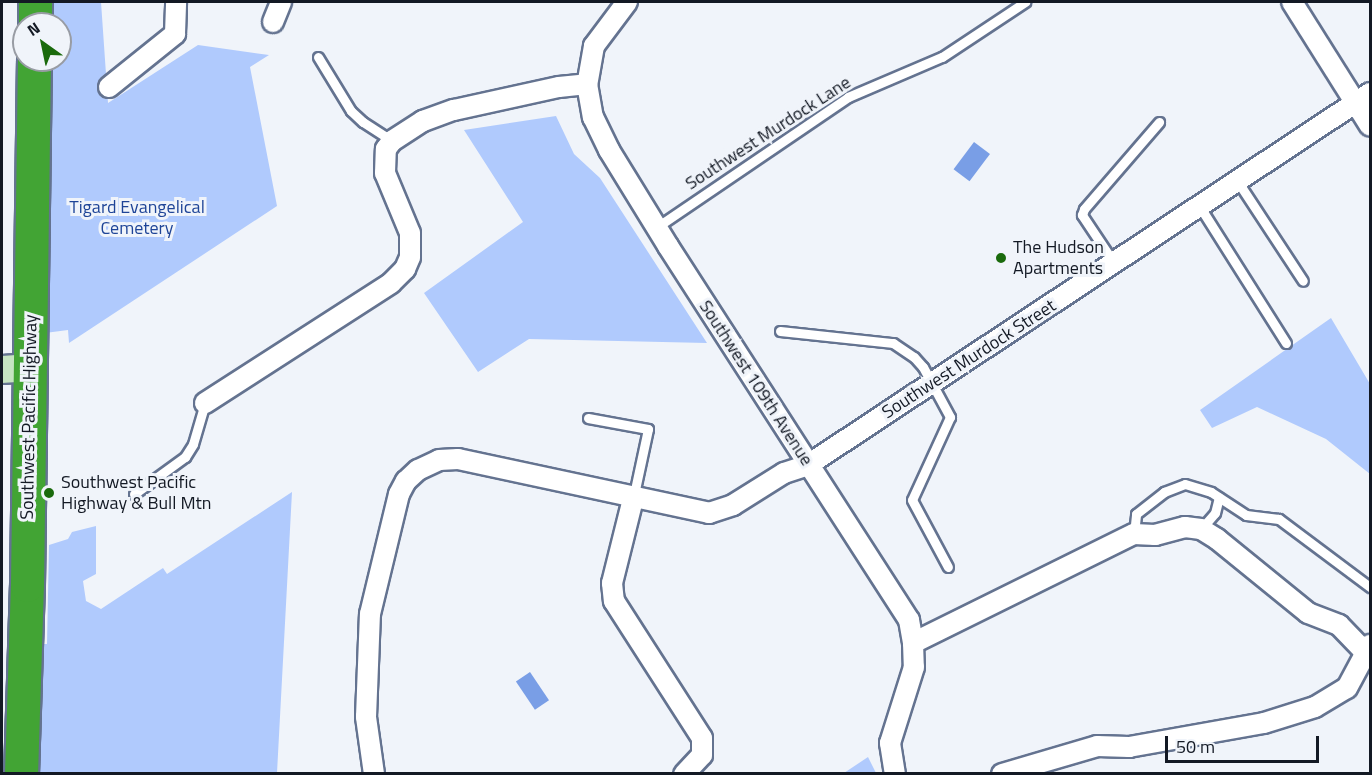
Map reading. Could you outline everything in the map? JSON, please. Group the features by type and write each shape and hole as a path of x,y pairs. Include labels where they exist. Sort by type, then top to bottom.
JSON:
{"highway":[{"name":"Southwest Pacific Highway","path":"21,774 27,585 15,368 33,72"}],"street":[{"path":"109,87 175,34 176,2"},
{"path":"273,22 281,2"},
{"name":"Southwest 109th Avenue","path":"627,2 594,46 587,84 593,117 599,133 657,227 909,620 914,667 890,743 895,774"},
{"path":"1292,2 1363,98 1371,126"},
{"path":"205,403 391,283 405,269 410,257 410,233 385,173 386,149 392,141 423,121 454,110 560,87 587,84"},
{"name":"Southwest Murdock Street","path":"374,774 366,717 370,614 396,504 406,481 418,470 439,460 458,459 633,499 709,513 733,505 784,473 808,465 1363,98"},
{"path":"633,499 612,583 614,601 702,738 702,755 684,774"},
{"path":"913,643 1134,534 1155,535 1185,527 1201,529 1308,613 1339,626 1369,650 1347,688 1315,707 1264,723 1129,747 1097,746 1002,774"}],"lane":[{"name":"Southwest Murdock Lane","path":"657,227 848,98 942,57 1025,2"},
{"path":"318,57 351,111 392,141"},
{"path":"1114,263 1082,215 1084,209 1159,122"},
{"path":"1238,182 1303,281"},
{"path":"1200,207 1286,343"},
{"path":"780,330 893,343 914,357 950,417 912,500 948,567"},
{"path":"134,494 185,457 193,444 205,403"},
{"path":"588,418 648,429 633,499"},
{"path":"1134,534 1136,514 1164,492 1185,484 1219,496 1246,515 1280,519 1371,587"},
{"path":"1201,529 1215,513 1219,496"}],"green space":[{"name":"Tigard Evangelical Cemetery","path":"51,2 101,2 108,103 198,45 269,55 250,67 277,206 69,343 68,330 45,333 50,72 72,72 72,12 51,12"},
{"path":"556,116 574,154 600,178 707,343 529,339 478,372 424,293 523,222 464,130"},
{"path":"1331,318 1370,384 1370,474 1326,439 1257,407 1212,428 1200,410"},
{"path":"292,492 277,773 38,774 40,644 47,644 49,545 68,539 72,532 96,526 96,574 83,581 86,601 101,609 163,568 167,574"},
{"path":"868,757 876,773 844,773"}],"shaded area":[{"path":"974,142 990,154 970,181 954,169"},
{"path":"530,672 549,700 535,710 516,682"}],"place":[{"name":"The Hudson Apartments","path":"1001,258"},
{"name":"Southwest Pacific Highway & Bull Mtn","path":"49,493"}]}
